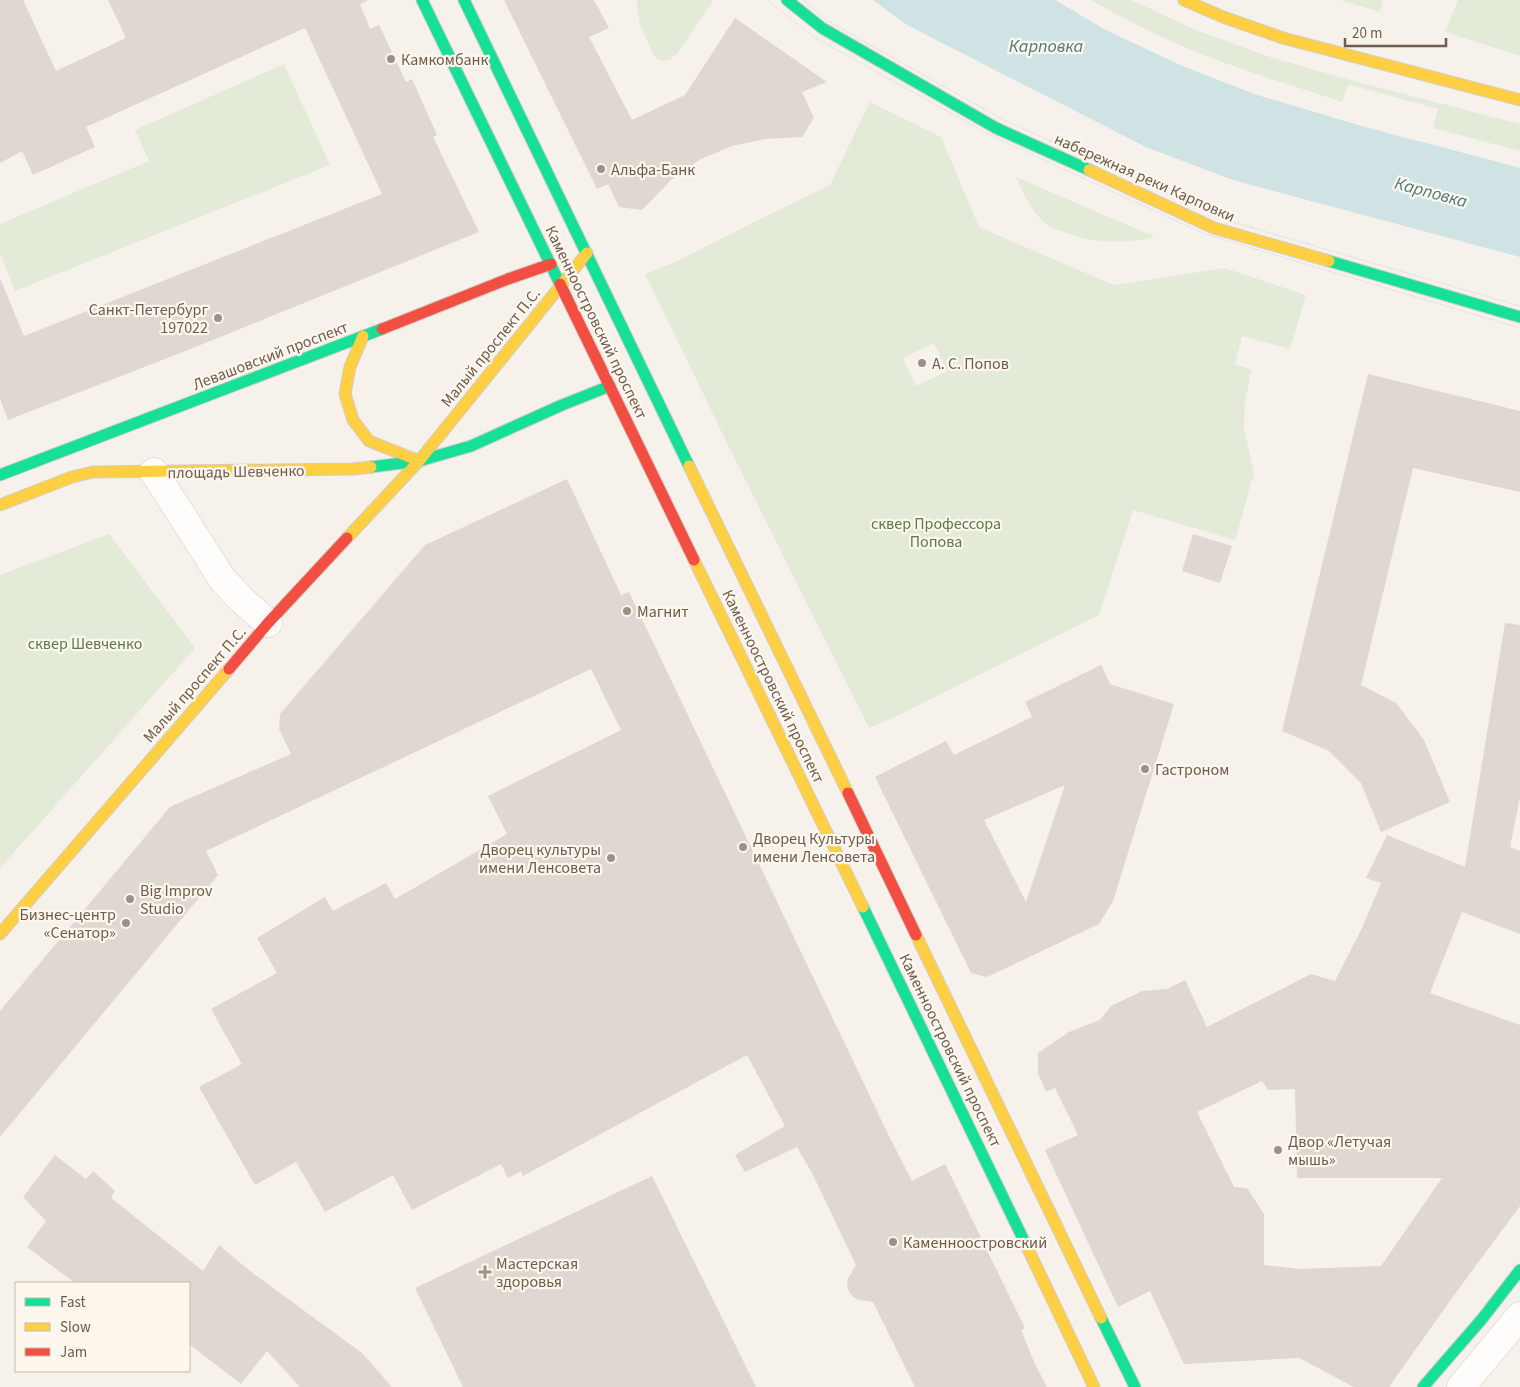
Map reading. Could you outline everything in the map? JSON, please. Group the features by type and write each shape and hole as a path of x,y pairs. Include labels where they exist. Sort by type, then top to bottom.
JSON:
{"street":[{"name":"Каменноостровский проспект","path":"422,0 562,285 1094,1387"},
{"name":"Каменноостровский проспект","path":"464,0 1135,1387"},
{"name":"набережная реки Карповки","path":"787,0 822,28 996,128 1214,228 1520,316"},
{"path":"1184,0 1223,17 1283,38 1520,100"},
{"name":"Малый проспект П.С.","path":"0,934 268,623 419,461 587,253"},
{"name":"Левашовский проспект","path":"0,475 551,264"},
{"path":"363,336 350,367 345,394 353,420 369,441 419,461 471,446 562,405 610,386"},
{"name":"площадь Шевченко","path":"154,472 353,469 419,461"},
{"path":"0,505 72,477 93,472 154,472"},
{"name":"площадь Шевченко","path":"154,472 223,580 268,623"},
{"path":"1423,1387 1482,1319 1520,1270"},
{"path":"1461,1387 1520,1316"}],"green space":[{"path":"637,0 713,1 677,54 669,60 660,60 654,56 640,25"},
{"path":"1091,0 1131,0 1196,30 1270,57 1350,80 1520,124 1520,151 1433,128 1438,109 1348,84 1342,102 1244,70 1162,37"},
{"path":"1340,0 1383,0 1380,12"},
{"path":"1458,0 1520,0 1520,56 1445,32"},
{"path":"284,64 330,165 15,291 0,253 0,224 149,161 135,130"},
{"name":"сквер Профессора Попова","path":"870,102 941,137 979,227 1114,285 1225,268 1306,295 1290,349 1242,336 1235,364 1252,370 1245,400 1244,428 1254,473 1235,540 1133,510 1099,615 893,718 869,728 645,274 673,263 830,185","holes":["934,343 947,371 916,386 903,358"]},
{"path":"1016,177 1155,237 1120,242 1098,241 1075,236 1051,227 1041,220 1032,209"},
{"name":"сквер Шевченко","path":"109,534 195,648 0,868 0,575"}],"water":[{"name":"Карповка","path":"873,0 1055,0 1104,29 1180,65 1257,95 1355,124 1520,168 1520,257 1233,180 1146,147 907,25"}],"pier":[{"path":"1356,122 1418,139 1417,141 1355,124"}],"building":[{"path":"0,0 23,0 56,71 126,38 108,0 368,0 360,4 370,29 379,25 406,82 412,79 437,135 433,137 479,232 188,350 8,420 0,399 0,278 24,336 382,194 305,28 86,127 95,147 33,175 22,151 0,163"},
{"path":"504,0 594,0 609,28 589,37 632,120 685,95 735,18 827,82 802,92 814,118 802,137 765,139 732,146 699,160 671,180 642,210 619,207 608,184 597,189"},
{"path":"1368,374 1520,411 1520,492 1413,468 1361,685 1396,703 1424,740 1450,802 1381,832 1361,783 1329,751 1282,731"},
{"name":"Дворец культуры имени Ленсовета","path":"567,479 621,595 629,592 912,1181 945,1164 1025,1328 1021,1330 1047,1387 915,1387 873,1302 860,1300 853,1297 849,1292 848,1279 856,1265 812,1173 797,1147 745,1172 735,1155 785,1126 747,1055 523,1176 521,1171 508,1178 501,1164 412,1210 393,1175 325,1212 296,1162 255,1185 199,1087 242,1064 211,1009 277,973 257,938 325,897 333,911 386,883 395,899 507,834 488,796 621,730 591,669 206,851 218,875 0,1137 0,1011 170,807 291,754 279,729 280,714 425,545"},
{"path":"1193,534 1232,546 1220,583 1182,571"},
{"path":"1505,623 1520,625 1520,797 1510,847 1520,851 1520,934 1462,912 1430,993 1520,1025 1520,1206 1389,1387 1354,1387 1299,1358 1184,1364 1150,1291 1118,1307 1045,1150 1078,1135 1055,1088 1046,1092 1038,1073 1038,1053 1069,1032 1100,1020 1111,1006 1142,991 1167,989 1185,980 1207,1027 1311,974 1335,981 1362,928 1381,883 1366,878 1387,835 1465,867","holes":["1262,1081 1268,1090 1295,1089 1297,1178 1442,1178 1381,1266 1299,1269 1264,1265 1264,1214 1247,1188 1234,1187 1197,1112"]},
{"path":"1101,665 1110,684 1174,704 1113,901 1099,924 987,977 971,973 875,777 946,741 954,755 1032,717 1025,702","holes":["1065,785 1026,902 984,820"]},
{"path":"55,1155 86,1179 93,1171 115,1191 111,1198 203,1271 219,1245 250,1271 362,1353 392,1387 300,1387 267,1351 241,1384 190,1345 190,1282 74,1282 27,1247 46,1221 23,1197"},
{"path":"652,1176 756,1387 463,1387 415,1288"}],"tram line":[{"path":"767,0 814,37 994,137 1205,234 1520,328"},
{"path":"803,0 828,21 1000,118 1219,218 1520,306"}],"traffic: fast":[{"path":"422,0 560,284"},
{"path":"464,0 689,466"},
{"path":"787,0 822,28 996,128 1089,170"},
{"path":"1329,261 1520,317"},
{"path":"0,475 382,329"},
{"path":"371,467 419,461 471,446 562,405 610,386"},
{"path":"863,907 1027,1247"},
{"path":"1423,1387 1482,1319 1520,1270"},
{"path":"1101,1318 1135,1387"}],"traffic: slow":[{"path":"1184,0 1223,17 1283,38 1520,100"},
{"path":"1089,170 1214,228 1329,261"},
{"path":"347,538 419,461 587,253"},
{"path":"363,336 350,367 345,394 353,420 369,441 417,460"},
{"path":"689,466 848,793"},
{"path":"0,505 72,477 93,472 353,469 371,467"},
{"path":"694,560 863,907"},
{"path":"0,934 229,669"},
{"path":"916,935 1101,1318"},
{"path":"1027,1247 1094,1387"}],"traffic: jam":[{"path":"382,329 551,264"},
{"path":"560,284 694,560"},
{"path":"229,669 268,623 347,538"},
{"path":"848,793 916,935"}],"place":[{"name":"Камкомбанк","path":"391,59"},
{"name":"Альфа-Банк","path":"601,169"},
{"name":"Санкт-Петербург 197022","path":"218,318"},
{"name":"А. С. Попов","path":"922,363"},
{"name":"Магнит","path":"627,611"},
{"name":"Гастроном","path":"1145,769"},
{"name":"Дворец Культуры имени Ленсовета","path":"743,847"},
{"name":"Дворец культуры имени Ленсовета","path":"611,858"},
{"name":"Big Improv Studio","path":"130,899"},
{"name":"Бизнес-центр «Сенатор»","path":"126,923"},
{"name":"Двор «Летучая мышь»","path":"1278,1150"},
{"name":"Каменноостровский","path":"893,1242"},
{"name":"Мастерская здоровья","path":"485,1272"}]}
